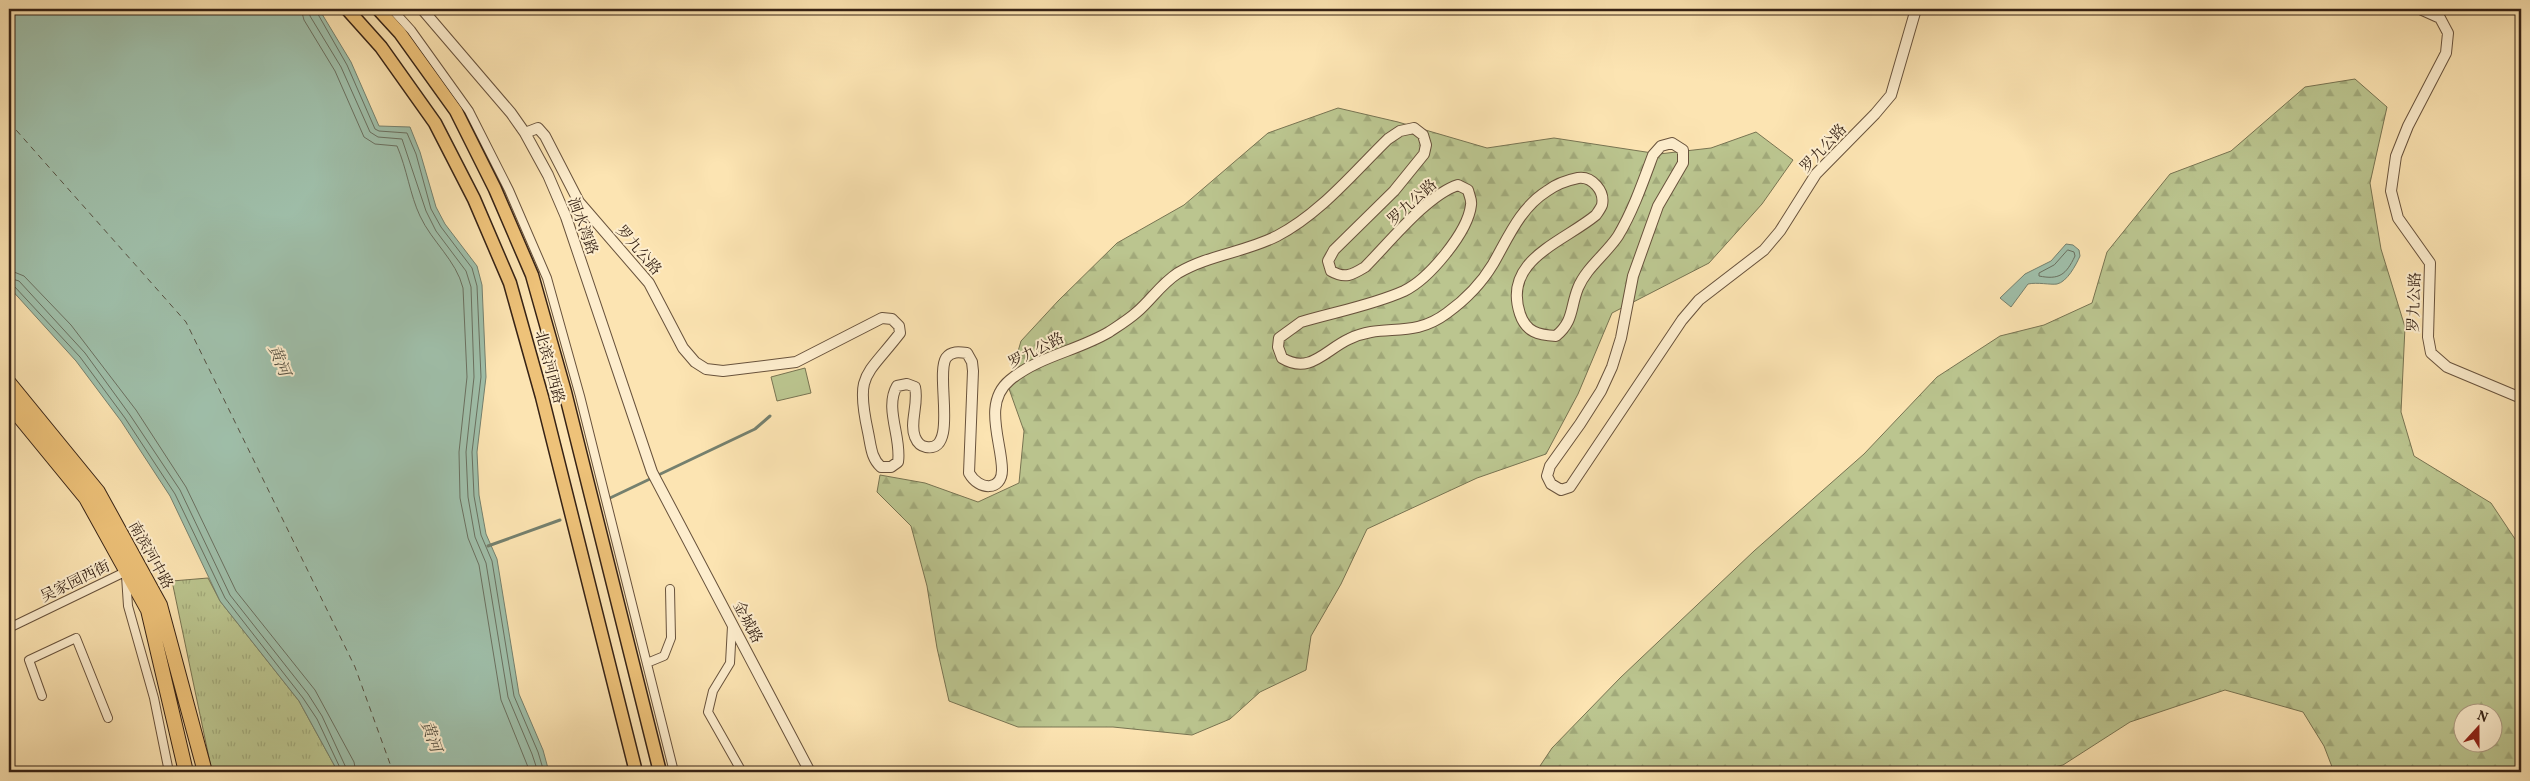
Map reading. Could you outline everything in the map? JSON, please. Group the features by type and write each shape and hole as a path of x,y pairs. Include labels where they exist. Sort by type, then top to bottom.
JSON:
{"highway":[{"name":"南滨河中路","path":"9,383 98,492 132,568 148,610 186,772"},
{"name":"南滨河中路","path":"9,404 86,498 132,568 160,605 205,772"}],"main road":[{"name":"北滨河西路","path":"347,9 382,47 436,123 474,199 510,283 542,397 636,772"},
{"name":"北滨河西路","path":"378,9 400,33 456,111 495,189 532,275 564,392 660,772"}],"street":[{"path":"392,9 411,30 469,111 509,190 547,278 580,396 674,772"},
{"name":"洄水湾路","path":"422,9 511,112 548,175 566,217 652,472 659,485"},
{"name":"罗九公路","path":"525,133 538,128 545,136 579,202 650,282 683,348 694,362 706,369 723,370 796,362 882,318 892,319 899,326 900,333 866,375 862,388 862,402 874,460 882,467 891,466 898,462 900,451 892,395 897,386 908,384 915,387 918,399 913,425 914,436 919,444 927,447 936,446 942,440 944,428 942,368 946,357 956,352 967,353 972,362 973,371 969,474 974,482 981,486 991,486 998,481 1002,471 994,429 995,414 1006,383 1019,372 1107,333 1137,312 1161,285 1178,273 1276,237 1300,223 1388,139 1400,131 1414,128 1423,135 1426,146 1424,154 1394,191 1334,250 1328,262 1331,271 1341,277 1352,276 1365,267 1432,200 1446,189 1458,185 1468,190 1472,203 1468,216 1458,236 1436,264 1406,290 1301,322 1287,329 1279,338 1278,347 1282,358 1291,363 1302,365 1316,360 1348,339 1364,332 1412,330 1429,324 1445,314 1479,284 1513,228 1530,205 1546,191 1580,178 1592,181 1601,192 1602,205 1596,215 1525,266 1517,284 1516,304 1528,330 1539,335 1556,336 1566,327 1578,288 1588,271 1616,238 1625,223 1653,155 1661,146 1672,143 1683,150 1683,163 1658,206 1647,235 1633,276 1621,338 1612,367 1586,416 1550,466 1547,476 1551,484 1561,490 1570,487 1682,320 1699,300 1764,250 1780,231 1816,174 1891,95 1916,9"},
{"name":"罗九公路","path":"2420,9 2440,18 2448,33 2446,53 2408,126 2396,156 2392,191 2398,218 2430,263 2428,337 2431,354 2447,367 2521,398"},
{"name":"金城路","path":"659,485 810,772"},
{"path":"132,568 128,606 154,698 169,772"},
{"name":"吴家园西街","path":"9,628 132,568"},
{"path":"647,663 664,656 671,638 670,588"},
{"path":"732,624 730,663 714,691 708,712 742,772"},
{"path":"42,696 29,660 76,638 108,718"}],"green space":[{"path":"2355,79 2387,107 2370,183 2381,249 2405,327 2401,412 2414,456 2491,503 2521,548 2521,772 2334,772 2324,746 2303,712 2225,690 2130,722 2063,765 2031,772 1536,772 1552,748 1620,678 1754,551 1864,454 1937,377 2000,336 2044,325 2092,303 2107,252 2170,174 2231,151 2305,87"},
{"path":"1338,108 1398,122 1487,148 1554,138 1659,154 1711,148 1756,132 1793,160 1762,204 1709,263 1612,313 1578,394 1546,454 1477,478 1367,529 1341,584 1311,636 1306,670 1260,692 1230,719 1192,735 1113,727 1018,727 949,701 937,648 927,586 911,526 877,492 880,475 925,483 978,502 1019,483 1024,431 1008,386 1021,341 1058,301 1117,243 1184,205 1268,133"},
{"path":"805,368 811,393 777,401 771,377"},
{"path":"208,578 220,601 299,701 338,772 212,772 172,581"}],"water":[{"name":"黄河","path":"9,9 319,9 351,62 379,126 410,127 420,152 436,207 445,224 477,266 482,285 486,377 477,452 479,495 486,534 497,559 519,694 543,750 549,772 338,772 299,701 220,601 170,496 121,421 76,361 9,287"},
{"path":"2066,244 2073,245 2079,250 2080,256 2068,277 2061,283 2028,284 2011,307 2000,298 2025,274 2051,261"}],"waterway":[{"path":"610,498 755,429 770,416"},
{"path":"488,546 560,520"}],"ferry route":[{"path":"9,122 186,322 355,667 393,772"}]}
